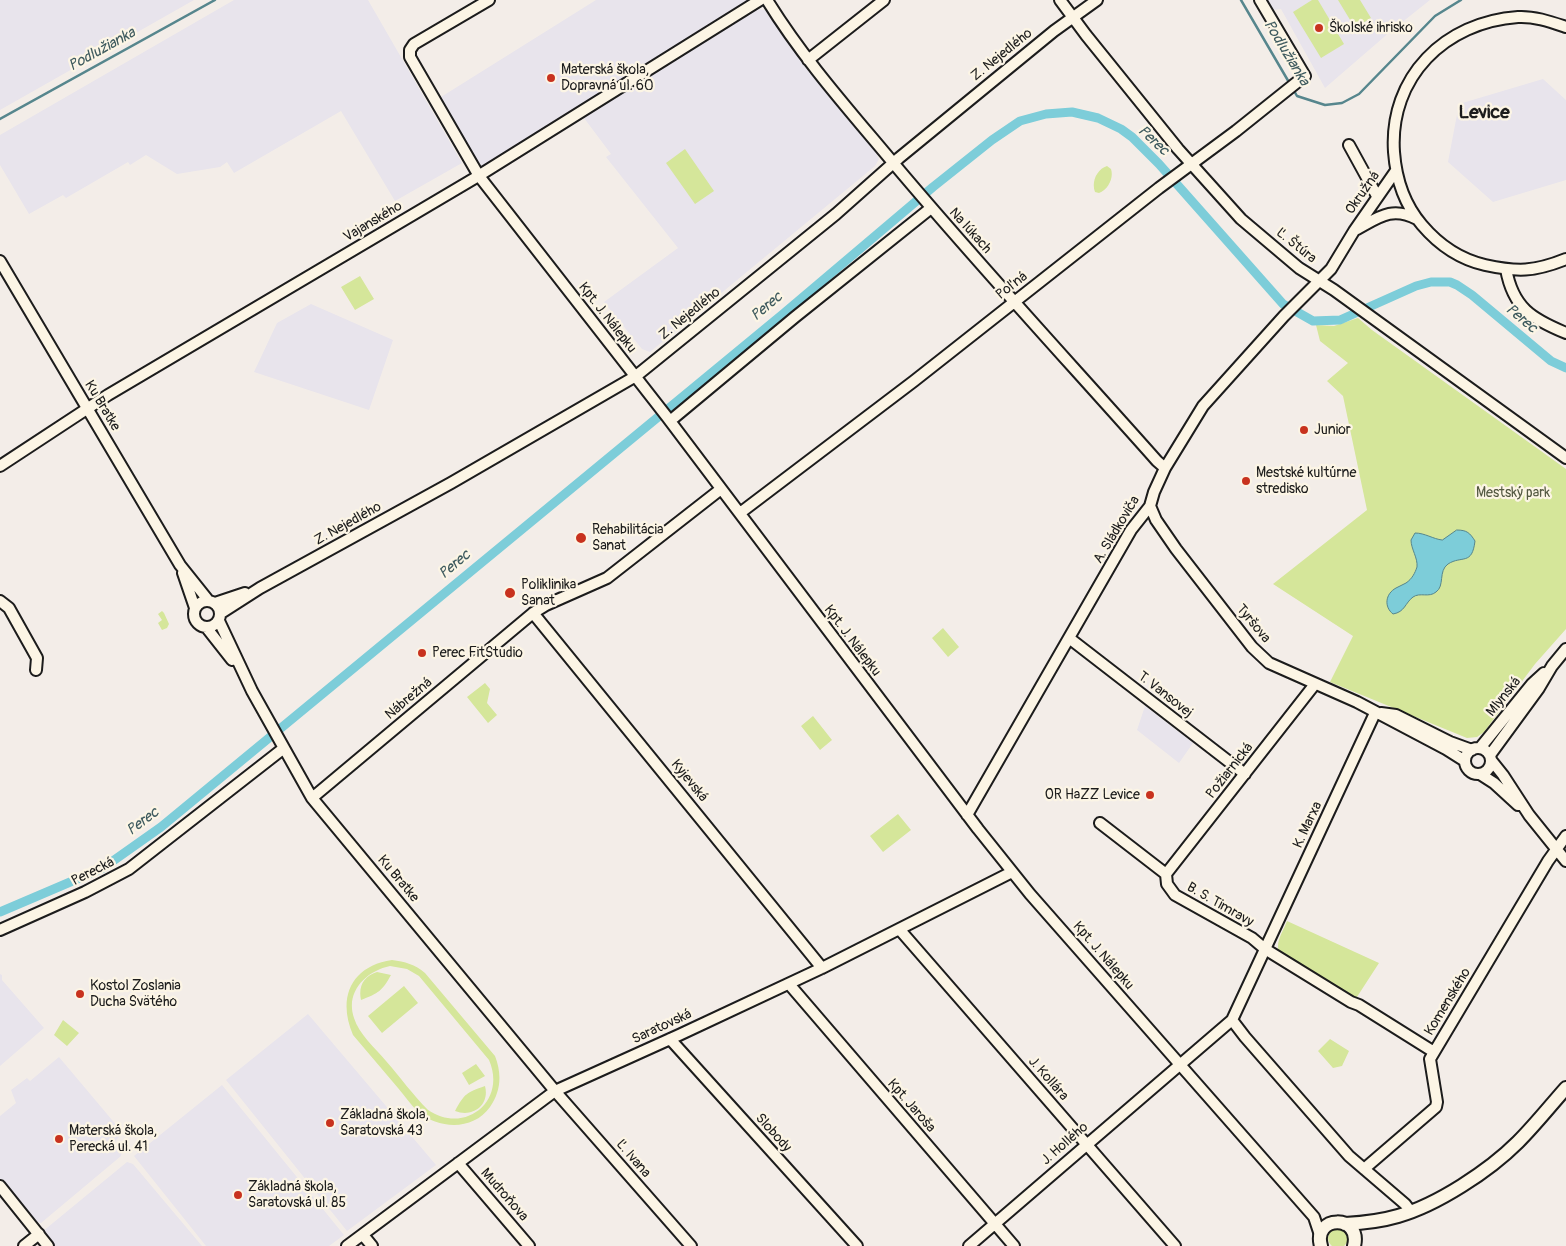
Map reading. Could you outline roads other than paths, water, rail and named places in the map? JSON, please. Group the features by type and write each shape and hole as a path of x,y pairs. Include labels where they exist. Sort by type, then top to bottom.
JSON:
{"street":[{"name":"Kpt. J. Nálepku","path":"489,0 423,38 414,44 410,50 412,62 479,176 669,419 1012,872 1314,1218 1321,1240"},
{"name":"Vajanského","path":"0,466 87,408 479,176 760,0"},
{"name":"Na lúkach","path":"767,0 808,60 929,206 1157,461 1167,465"},
{"path":"808,60 884,0"},
{"name":"Ľ. Štúra","path":"1060,0 1191,163 1241,219 1299,268 1566,458"},
{"name":"Z. Nejedlého","path":"220,617 260,588 451,483 636,376 836,214 894,163 1073,17 1097,0"},
{"name":"Poľná","path":"740,513 1305,76 1260,0"},
{"name":"Okružná","path":"1566,27 1546,20 1519,17 1475,25 1457,33 1443,43 1415,71 1401,101 1394,130 1395,172 1403,194 1417,219 1431,236 1448,251 1470,262 1506,269 1540,268 1566,259"},
{"path":"1349,145 1377,196"},
{"name":"Okružná","path":"1319,281 1331,268 1377,196 1395,172"},
{"path":"669,419 929,206"},
{"name":"Okružná","path":"1354,231 1382,215 1398,212 1417,219"},
{"name":"Ku Bratke","path":"0,261 180,565 212,602"},
{"path":"1506,269 1509,285 1522,307 1536,320 1566,333"},
{"name":"A. Sládkoviča","path":"967,815 1137,521 1150,506 1154,492 1167,465 1203,406 1296,303 1319,281"},
{"name":"Nábrežná","path":"312,798 533,613 546,604 600,583 721,489"},
{"name":"Tyršova","path":"1150,506 1156,520 1176,549 1252,647 1269,663 1357,702 1375,713 1446,748 1465,761"},
{"name":"Ku Bratke","path":"180,565 195,608"},
{"name":"Z. Nejedlého","path":"212,602 260,588"},
{"path":"0,600 9,608 37,658 36,670"},
{"path":"200,602 212,602 218,606 220,617 213,626 201,626 195,620 195,608 200,602"},
{"name":"Kyjevská","path":"533,613 822,968"},
{"name":"Ku Bratke","path":"220,617 241,670 312,798 555,1090"},
{"name":"Ku Bratke","path":"206,627 241,670"},
{"name":"T. Vansovej","path":"1069,638 1245,774"},
{"name":"Mlynská","path":"1476,749 1532,684 1552,666 1566,649"},
{"name":"Mlynská","path":"1490,758 1539,688 1552,666"},
{"name":"Požiarnická","path":"1166,874 1315,684"},
{"name":"Tyršova","path":"1375,713 1396,715 1450,742 1476,749"},
{"name":"K. Marxa","path":"1180,1064 1232,1020 1375,713"},
{"name":"Perecká","path":"0,930 85,892 129,869 284,748"},
{"path":"1490,758 1490,767 1486,772 1480,774 1472,773 1465,761 1466,756 1476,749 1486,751 1504,775 1529,815 1566,861"},
{"path":"1480,774 1529,815"},
{"name":"B. S. Timravy","path":"1100,823 1166,874 1167,884 1175,894 1252,938 1265,949"},
{"name":"Komenského","path":"1364,1169 1436,1107 1430,1059 1566,836"},
{"name":"Saratovská","path":"348,1246 555,1090 789,984 900,930 1012,872"},
{"name":"J. Kollára","path":"900,930 1176,1246"},
{"path":"1265,949 1434,1052"},
{"name":"Kpt. Jaroša","path":"789,984 1014,1246"},
{"path":"1232,1020 1349,1156 1405,1204 1411,1212"},
{"name":"Slobody","path":"670,1039 856,1246"},
{"name":"J. Hollého","path":"969,1246 1180,1064"},
{"path":"1321,1240 1324,1228 1330,1224 1339,1222 1345,1224 1365,1223 1411,1212 1436,1200 1476,1176 1518,1142 1566,1088"},
{"name":"Ľ. Ivana","path":"555,1090 691,1246"},
{"name":"Mudroňova","path":"458,1163 529,1246"},
{"path":"0,1186 48,1246"},
{"name":"Kpt. J. Nálepku","path":"1314,1218 1330,1224"},
{"path":"1355,1242 1365,1223"},
{"path":"1345,1224 1352,1230 1355,1242"},
{"path":"24,1246 39,1234"},
{"path":"363,1235 372,1246"}],"water":[{"path":"1457,530 1468,532 1475,541 1474,549 1469,557 1453,561 1445,567 1439,589 1436,592 1430,595 1413,597 1400,611 1393,614 1388,608 1388,597 1397,587 1410,580 1417,567 1411,540 1415,533 1442,540"}],"waterway":[{"name":"Podlužianka","path":"0,119 215,0"},
{"name":"Podlužianka","path":"1241,0 1290,84"},
{"name":"Podlužianka","path":"1293,89 1297,96 1325,105 1342,103 1359,94 1435,16 1461,0"},
{"name":"Perec","path":"0,912 103,868 161,827 783,314 933,187 992,140 1020,121 1046,114 1072,112 1098,118 1121,129 1132,137 1159,164 1283,304 1313,321 1340,320 1416,286 1431,282 1450,282 1472,295 1551,361 1566,368"}],"place":[{"name":"Školské ihrisko","path":"1319,28"},
{"name":"Materská škola, Dopravná ul. 60","path":"551,78"},
{"name":"Junior","path":"1304,430"},
{"name":"Mestské kultúrne stredisko","path":"1246,481"},
{"name":"Rehabilitácia Sanat","path":"581,538"},
{"name":"Poliklinika Sanat","path":"510,593"},
{"name":"Perec FitStudio","path":"422,653"},
{"name":"OR HaZZ Levice","path":"1150,795"},
{"name":"Kostol Zoslania Ducha Svätého","path":"80,994"},
{"name":"Základná škola, Saratovská 43","path":"330,1123"},
{"name":"Materská škola, Perecká ul. 41","path":"59,1139"},
{"name":"Základná škola, Saratovská ul. 85","path":"238,1195"}],"district":[{"name":"Levice","path":"1484,113"}],"park label":[{"name":"Mestský park","path":"1513,493"}]}
